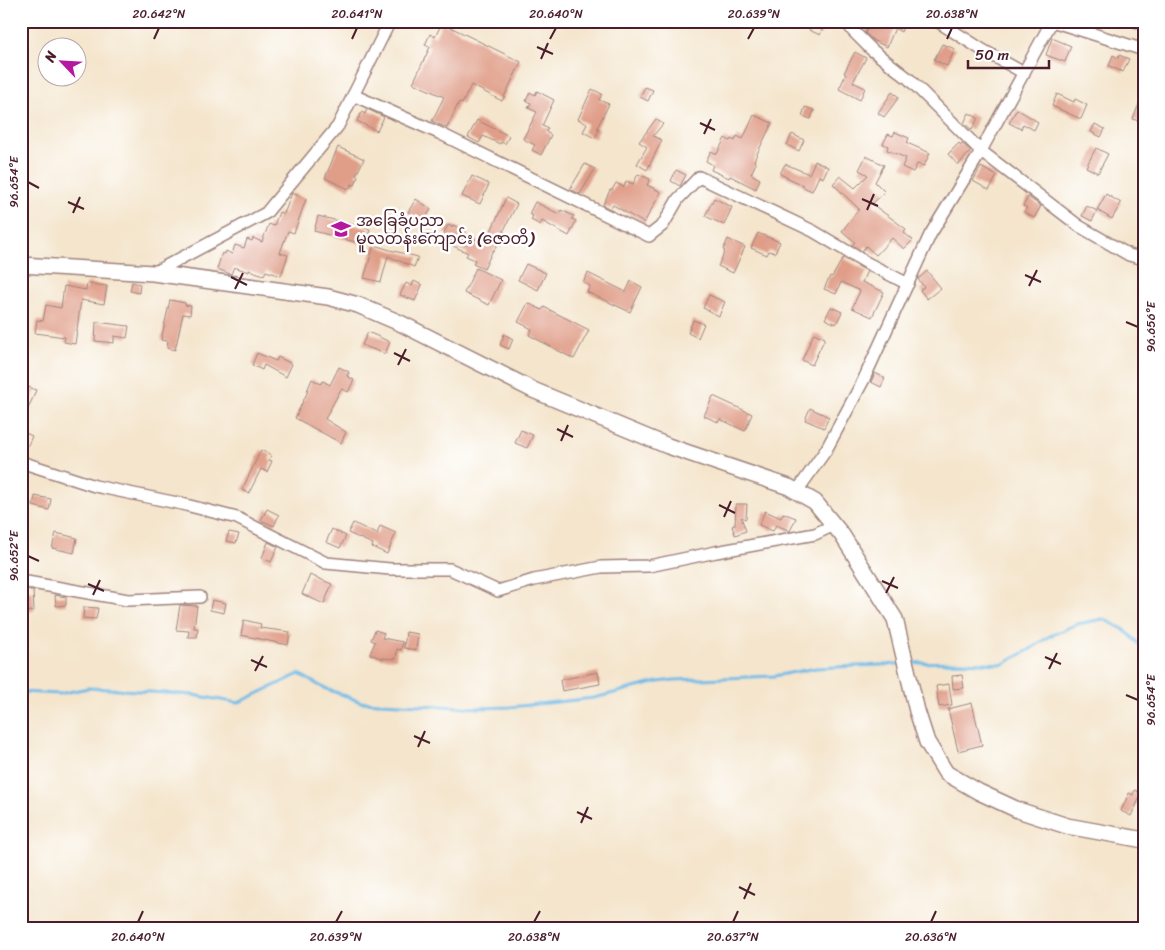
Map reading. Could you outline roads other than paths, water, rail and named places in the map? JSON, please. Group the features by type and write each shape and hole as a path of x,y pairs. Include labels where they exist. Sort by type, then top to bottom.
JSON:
{"main road":[{"path":"21,265 153,273 328,297 358,305 400,323 533,390 668,446 745,471 797,491 815,502 842,535 894,619 917,711 927,742 946,773 979,792 1018,810 1067,826 1144,840"}],"street":[{"path":"153,273 266,213 338,126 390,21"},
{"path":"846,21 852,31 872,50 909,79 981,151 1079,226 1129,254 1144,259"},
{"path":"937,21 1024,73"},
{"path":"797,491 826,450 863,381 930,235 981,151 1052,21 1144,50"},
{"path":"353,95 439,132 649,236 662,226 678,199 698,177 813,231 866,263 908,284"},
{"path":"21,462 95,486 182,504 237,518 326,563 390,569 450,569 498,591 534,580 601,567 649,566 815,534 834,525"},
{"path":"21,581 128,600 200,597"}],"waterway":[{"path":"909,663 961,662 1003,664 1050,636 1077,624 1103,619 1125,630 1144,649"},
{"path":"21,692 59,694 88,688 110,689 193,695 238,703 299,674 322,687 361,702 478,708 510,707 594,698 658,682 674,680 774,676 816,668 900,664"}],"place":[{"name":"အခြေခံပညာ မူလတန်းကျောင်း (ဇောတိ)","path":"341,229"}]}
